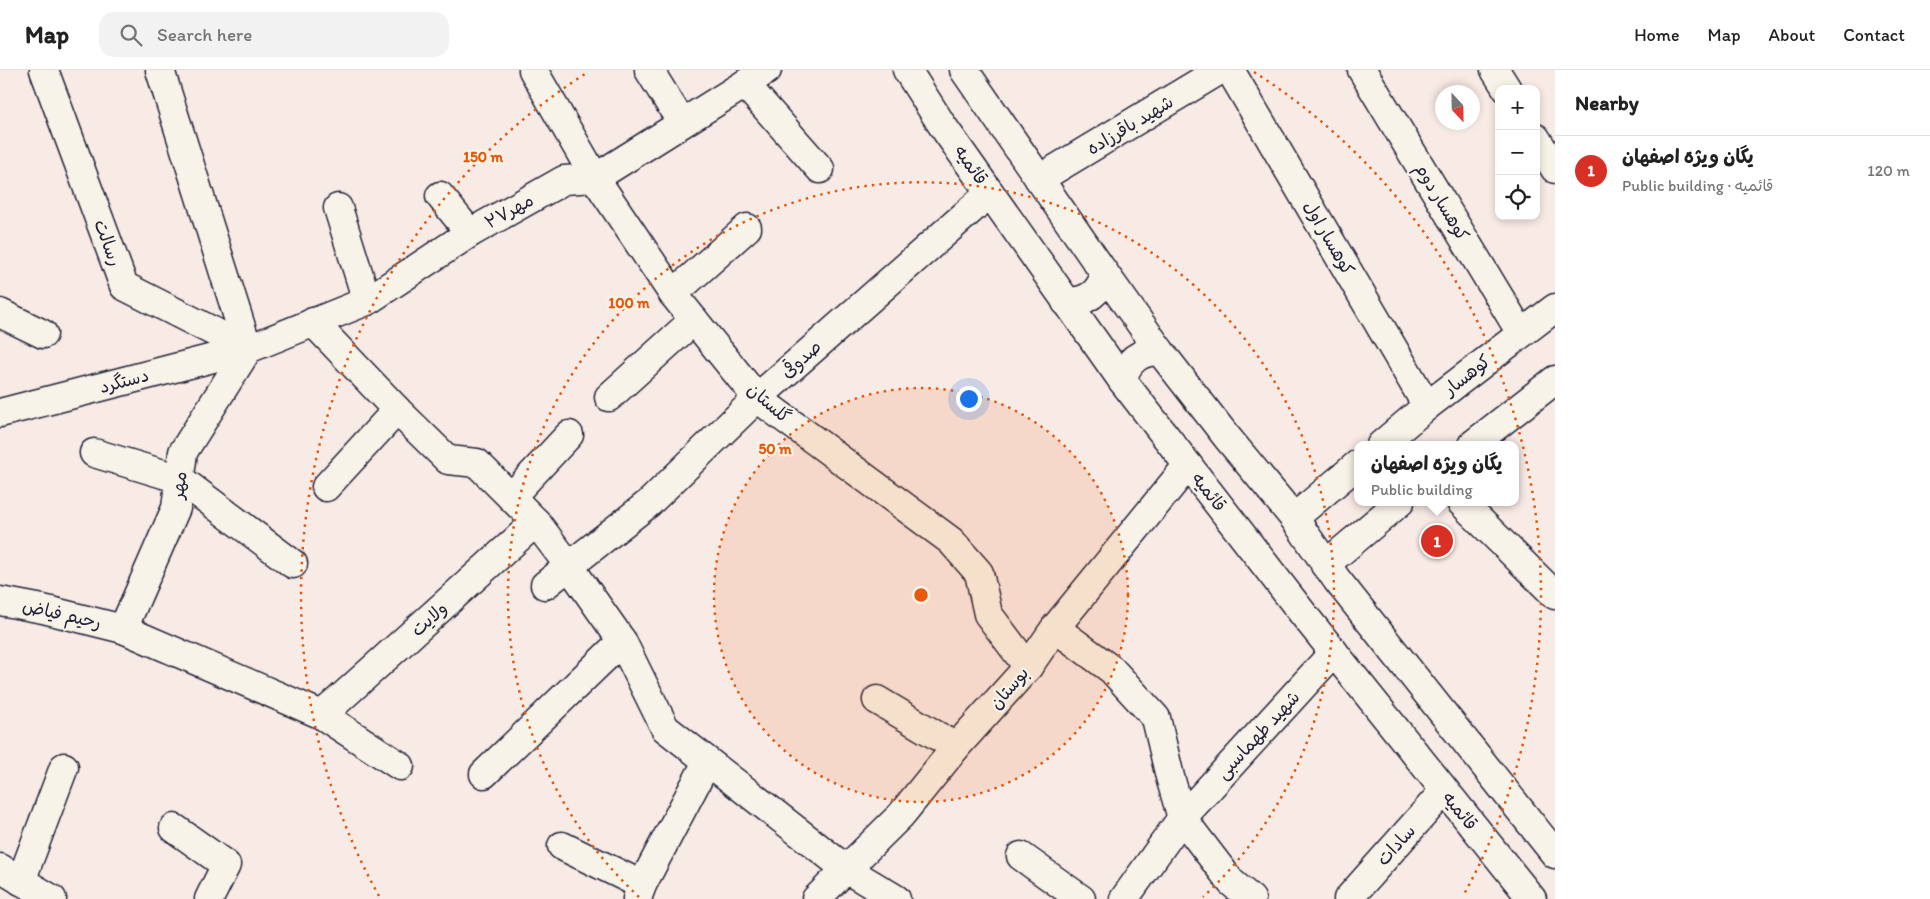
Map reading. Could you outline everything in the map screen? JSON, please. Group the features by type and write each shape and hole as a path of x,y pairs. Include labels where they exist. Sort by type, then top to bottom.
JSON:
{"street":[{"name":"رسالت","path":"44,70 124,286 248,349"},
{"path":"160,70 248,349"},
{"name":"گلستان","path":"533,70 594,178 673,294 757,398 951,541 979,573 988,614 1028,667"},
{"path":"649,70 682,123"},
{"name":"قائمیه","path":"907,70 942,125 1122,380 1334,652 1532,899"},
{"path":"964,70 1160,351 1226,436 1294,518 1325,565 1555,854"},
{"name":"شهید باقرزاده","path":"1039,179 1220,70"},
{"name":"کوهسار اول","path":"1230,70 1427,406"},
{"name":"کوهسار دوم","path":"1362,70 1521,333"},
{"path":"1496,70 1505,85"},
{"path":"761,74 820,169"},
{"name":"مهر۲۷","path":"248,349 367,301 470,233 564,180 594,178 761,74"},
{"path":"1540,145 1555,169"},
{"name":"صدوقی","path":"545,585 649,503 757,398 990,193"},
{"path":"440,196 470,233"},
{"path":"338,208 367,301"},
{"path":"673,294 747,228"},
{"path":"1066,302 1087,300 1096,293 1102,284 1105,274"},
{"name":"کوهسار","path":"1386,441 1427,406 1555,308"},
{"path":"0,313 43,334"},
{"path":"609,397 694,320"},
{"path":"312,322 448,460 477,463 536,522 622,642 665,728 846,869 896,899"},
{"name":"دستگرد","path":"0,413 248,349"},
{"name":"مهر","path":"123,629 176,508 183,452 248,349"},
{"path":"1122,380 1125,370 1136,358 1150,351 1160,351"},
{"path":"1477,441 1555,380"},
{"path":"326,487 397,410"},
{"path":"511,497 569,435"},
{"path":"94,452 180,479 293,564"},
{"name":"بوستان","path":"816,899 901,814 956,747 1028,667 1055,628 1188,465"},
{"path":"1294,518 1354,467"},
{"path":"1325,565 1395,506"},
{"path":"1465,506 1555,595"},
{"name":"ولایت","path":"322,715 536,522"},
{"name":"رحیم فیاض","path":"0,601 43,609 123,629"},
{"path":"1055,628 1112,670 1156,718 1182,818 1232,882 1251,899"},
{"path":"123,629 322,715 400,766"},
{"path":"484,774 622,642"},
{"name":"شهید طهماسبی","path":"1124,899 1182,818 1334,652"},
{"path":"876,700 956,747"},
{"path":"562,846 640,892 708,762"},
{"path":"52,899 11,874 64,767"},
{"name":"سادات","path":"1348,899 1444,791"},
{"path":"174,828 226,865 208,899"},
{"path":"1021,856 1081,899"}],"place":[{"name":"یگان ویژه اصفهان","path":"1437,541"}]}
